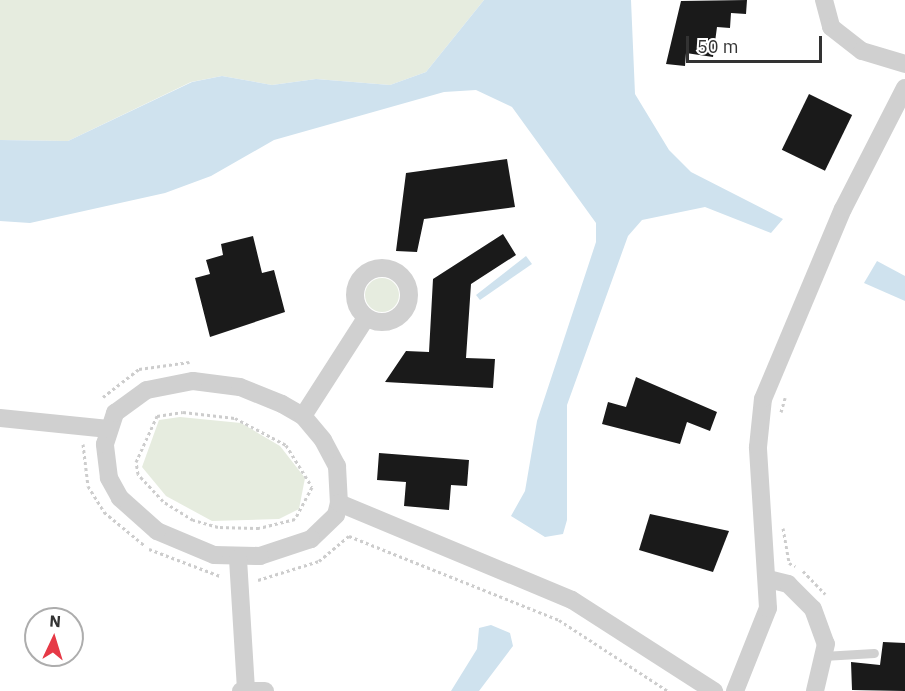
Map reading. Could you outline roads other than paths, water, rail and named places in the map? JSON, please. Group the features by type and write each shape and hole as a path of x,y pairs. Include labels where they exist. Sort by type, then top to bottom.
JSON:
{"street":[{"path":"824,0 831,27 862,51 905,64"},
{"path":"735,691 768,608 758,447 763,399 801,303 843,209 905,88"},
{"path":"303,416 366,318"},
{"path":"193,381 240,387 303,416 337,466 339,502 336,515 311,539 238,559 184,544 136,516 110,478 108,429 126,402 147,390 193,381"},
{"path":"0,418 108,429"},
{"path":"339,502 572,600 714,691"},
{"path":"238,559 243,690 265,691"},
{"path":"768,579 788,584 813,609 825,644 815,691"}],"lane":[{"path":"823,656 874,653"}],"water":[{"path":"484,0 631,0 635,94 669,150 691,172 783,219 771,233 705,207 642,220 628,236 567,405 567,520 563,534 545,537 511,516 525,491 537,421 596,242 596,223 512,107 476,90 444,92 274,140 211,176 165,193 30,223 0,221 0,140 68,141 192,82 222,76 272,85 316,79 390,85 426,72"},
{"path":"526,256 532,264 480,300 476,295"},
{"path":"877,261 905,276 905,301 864,283"},
{"path":"491,625 510,633 513,646 479,691 451,691 477,649 479,628"}]}
